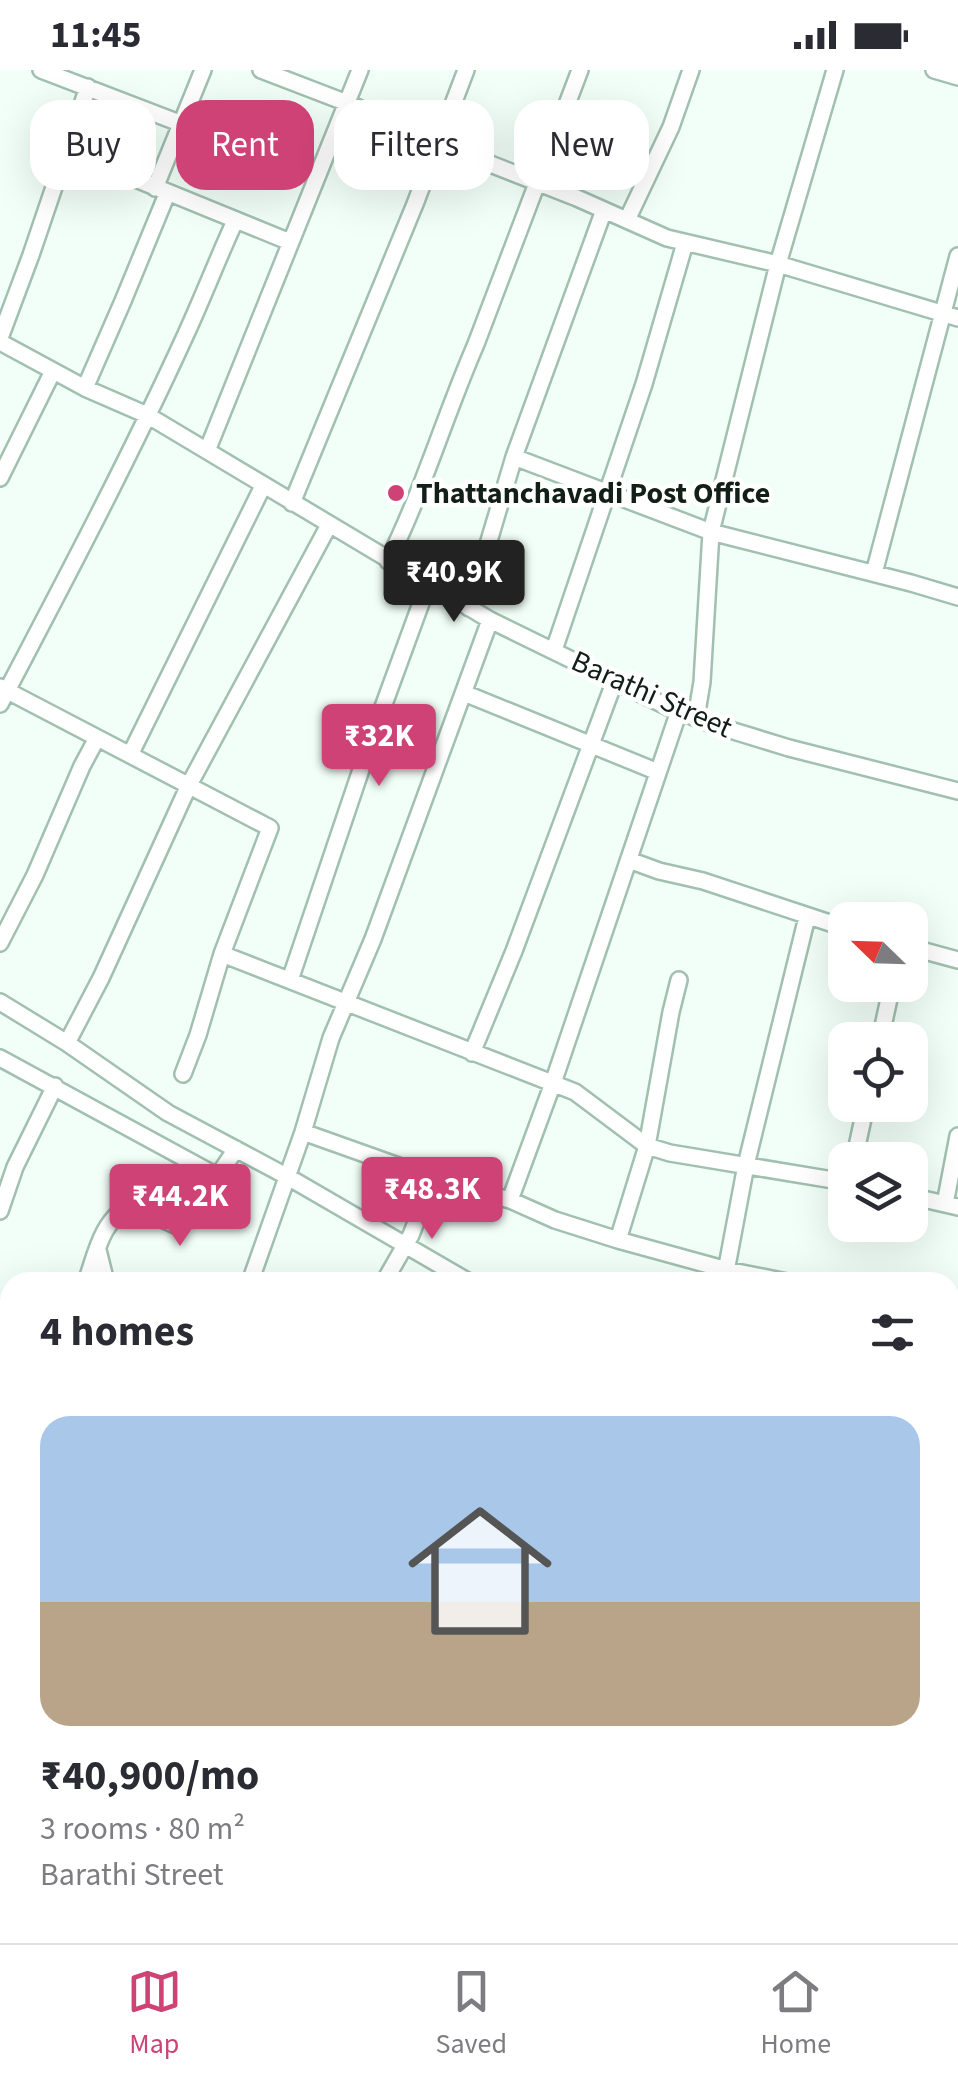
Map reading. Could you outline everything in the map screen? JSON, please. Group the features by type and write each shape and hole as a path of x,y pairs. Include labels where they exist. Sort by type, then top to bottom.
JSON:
{"street":[{"path":"41,70 84,80 176,121"},
{"path":"191,100 203,70"},
{"path":"261,70 339,100"},
{"path":"348,100 360,70"},
{"path":"454,100 466,70"},
{"path":"568,100 580,70"},
{"path":"626,220 671,127 691,70"},
{"path":"696,718 712,532 778,264 836,70"},
{"path":"934,70 958,78"},
{"path":"207,451 334,135"},
{"path":"84,388 124,302 176,143"},
{"path":"156,189 290,242"},
{"path":"0,340 53,190"},
{"path":"292,503 419,190"},
{"path":"388,561 418,497 533,190"},
{"path":"555,190 667,238 778,264 950,315"},
{"path":"468,608 514,458 604,210"},
{"path":"183,1074 222,954 270,828 97,738 2,694 51,609 147,415 235,221"},
{"path":"554,650 610,492 685,243"},
{"path":"874,573 950,315 958,256"},
{"name":"Barathi Street","path":"0,340 84,388 147,415 468,608 678,711 789,748 958,791"},
{"path":"0,478 53,371"},
{"path":"514,458 712,532 958,598"},
{"path":"130,755 263,486"},
{"path":"67,1043 190,785 330,525"},
{"path":"290,980 428,584"},
{"path":"254,1272 345,1003 373,939 490,620"},
{"path":"472,1053 614,680"},
{"path":"464,693 658,772"},
{"path":"510,1200 678,711"},
{"path":"0,943 97,738"},
{"path":"629,860 659,872 703,880 828,923"},
{"path":"727,1272 746,1166 807,917"},
{"path":"928,951 958,960"},
{"path":"222,954 575,1092 647,1146 828,1179"},
{"path":"618,1240 647,1146 680,980"},
{"path":"0,1002 168,1113 288,1176 450,1272"},
{"path":"0,1058 217,1176"},
{"path":"0,1211 15,1166 55,1086"},
{"path":"303,1132 714,1272"},
{"path":"952,1206 958,1136"},
{"path":"90,1272 109,1222 121,1210 132,1205 179,1227 236,1149"},
{"path":"390,1272 433,1178"},
{"path":"98,1250 104,1272"}],"place":[{"name":"Thattanchavadi Post Office","path":"396,493"}]}
